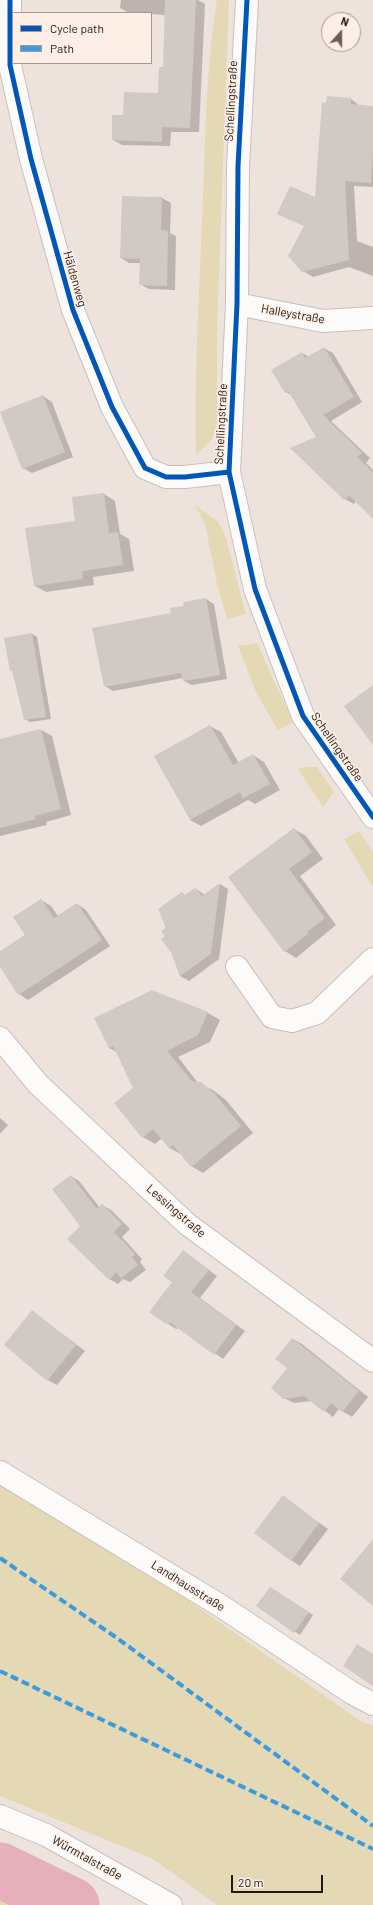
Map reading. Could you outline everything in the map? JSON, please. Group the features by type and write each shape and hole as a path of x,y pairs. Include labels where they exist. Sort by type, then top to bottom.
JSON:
{"street":[{"name":"Häldenweg","path":"10,0 10,65 31,159 73,310 112,407 145,468 166,477 186,477 229,472"},
{"name":"Schellingstraße","path":"247,0 238,166 237,304 229,472 255,589 303,716 373,817"},
{"path":"0,86 10,65"},
{"name":"Halleystraße","path":"237,304 323,320 373,318"},
{"path":"237,967 272,1017 292,1021 317,1013 373,959"},
{"name":"Lessingstraße","path":"0,1038 38,1084 187,1224 373,1361"},
{"name":"Landhausstraße","path":"0,1472 221,1606 352,1694 373,1704"},
{"name":"Würmtalstraße","path":"0,1816 46,1835 171,1905"}],"shaded area":[{"path":"217,0 229,0 217,328 217,424 212,439 196,455 197,358 206,122 213,24"},
{"path":"195,505 218,522 225,535 246,614 227,619 217,584 205,524"},
{"path":"257,643 293,722 278,730 256,692 238,646"},
{"path":"317,767 334,792 323,807 298,769"},
{"path":"359,831 373,852 373,887 344,839"},
{"path":"0,1482 125,1556 359,1720 373,1726 373,1905 217,1905 153,1859 0,1796"},
{"path":"0,1881 48,1905 0,1905"}],"building":[{"path":"165,0 196,0 190,128 162,127 162,142 112,140 112,115 123,115 124,92 158,93 159,67 163,67"},
{"path":"327,96 351,98 351,104 373,106 371,183 345,181 349,260 302,272 288,256 304,226 277,214 290,186 315,197 322,102 326,103"},
{"path":"122,196 162,197 161,230 168,231 167,286 139,285 140,259 120,258"},
{"path":"324,347 354,397 323,415 362,453 357,457 373,472 373,519 349,495 344,500 290,448 316,437 288,391 285,393 271,370 302,352 305,358"},
{"path":"43,395 65,452 22,469 0,412"},
{"path":"104,493 109,533 118,532 123,565 82,571 83,579 34,586 25,528 75,521 72,497"},
{"path":"206,598 220,675 183,681 181,673 104,687 92,628 171,613 170,608 184,606 183,602"},
{"path":"32,633 46,717 24,720 12,670 10,671 4,638"},
{"path":"373,685 373,745 344,706"},
{"path":"210,725 233,765 253,754 270,784 243,798 240,792 190,820 154,756"},
{"path":"41,729 61,809 35,816 36,819 0,828 0,739"},
{"path":"294,828 312,852 289,869 325,918 307,932 308,934 284,952 228,877"},
{"path":"220,883 211,954 180,976 171,952 161,939 165,936 161,931 166,928 158,909 182,892 185,895 195,888 202,896"},
{"path":"41,899 54,918 77,903 102,940 18,995 0,967 0,951 25,935 13,917"},
{"path":"152,990 208,1012 198,1035 167,1051 192,1081 201,1082 214,1093 241,1126 191,1167 173,1145 169,1148 153,1129 142,1138 114,1103 133,1088 113,1046 109,1048 94,1018"},
{"path":"71,1175 97,1209 102,1204 122,1224 114,1232 135,1254 132,1257 138,1265 121,1278 116,1272 109,1280 67,1239 80,1226 52,1189"},
{"path":"183,1250 209,1270 191,1292 236,1325 214,1355 171,1323 166,1324 149,1312 172,1282 163,1276"},
{"path":"32,1310 76,1345 47,1381 4,1345"},
{"path":"292,1338 359,1391 342,1412 331,1403 324,1412 304,1396 283,1399 271,1388 287,1368 275,1359"},
{"path":"283,1495 319,1523 291,1561 254,1533"},
{"path":"373,1539 373,1606 340,1579"},
{"path":"270,1587 309,1612 294,1633 256,1606"},
{"path":"357,1644 373,1654 373,1686 343,1666"}],"waterway":[{"path":"0,1870 72,1905"}],"marked path":[{"path":"0,1558 117,1638 373,1826"},
{"path":"0,1671 373,1849"}],"cycle path":[{"path":"10,0 10,65 31,159 73,310 112,407 145,468 166,477 185,477 229,472"},
{"path":"247,0 238,166 237,304 229,472 255,589 303,716 373,817"}]}
